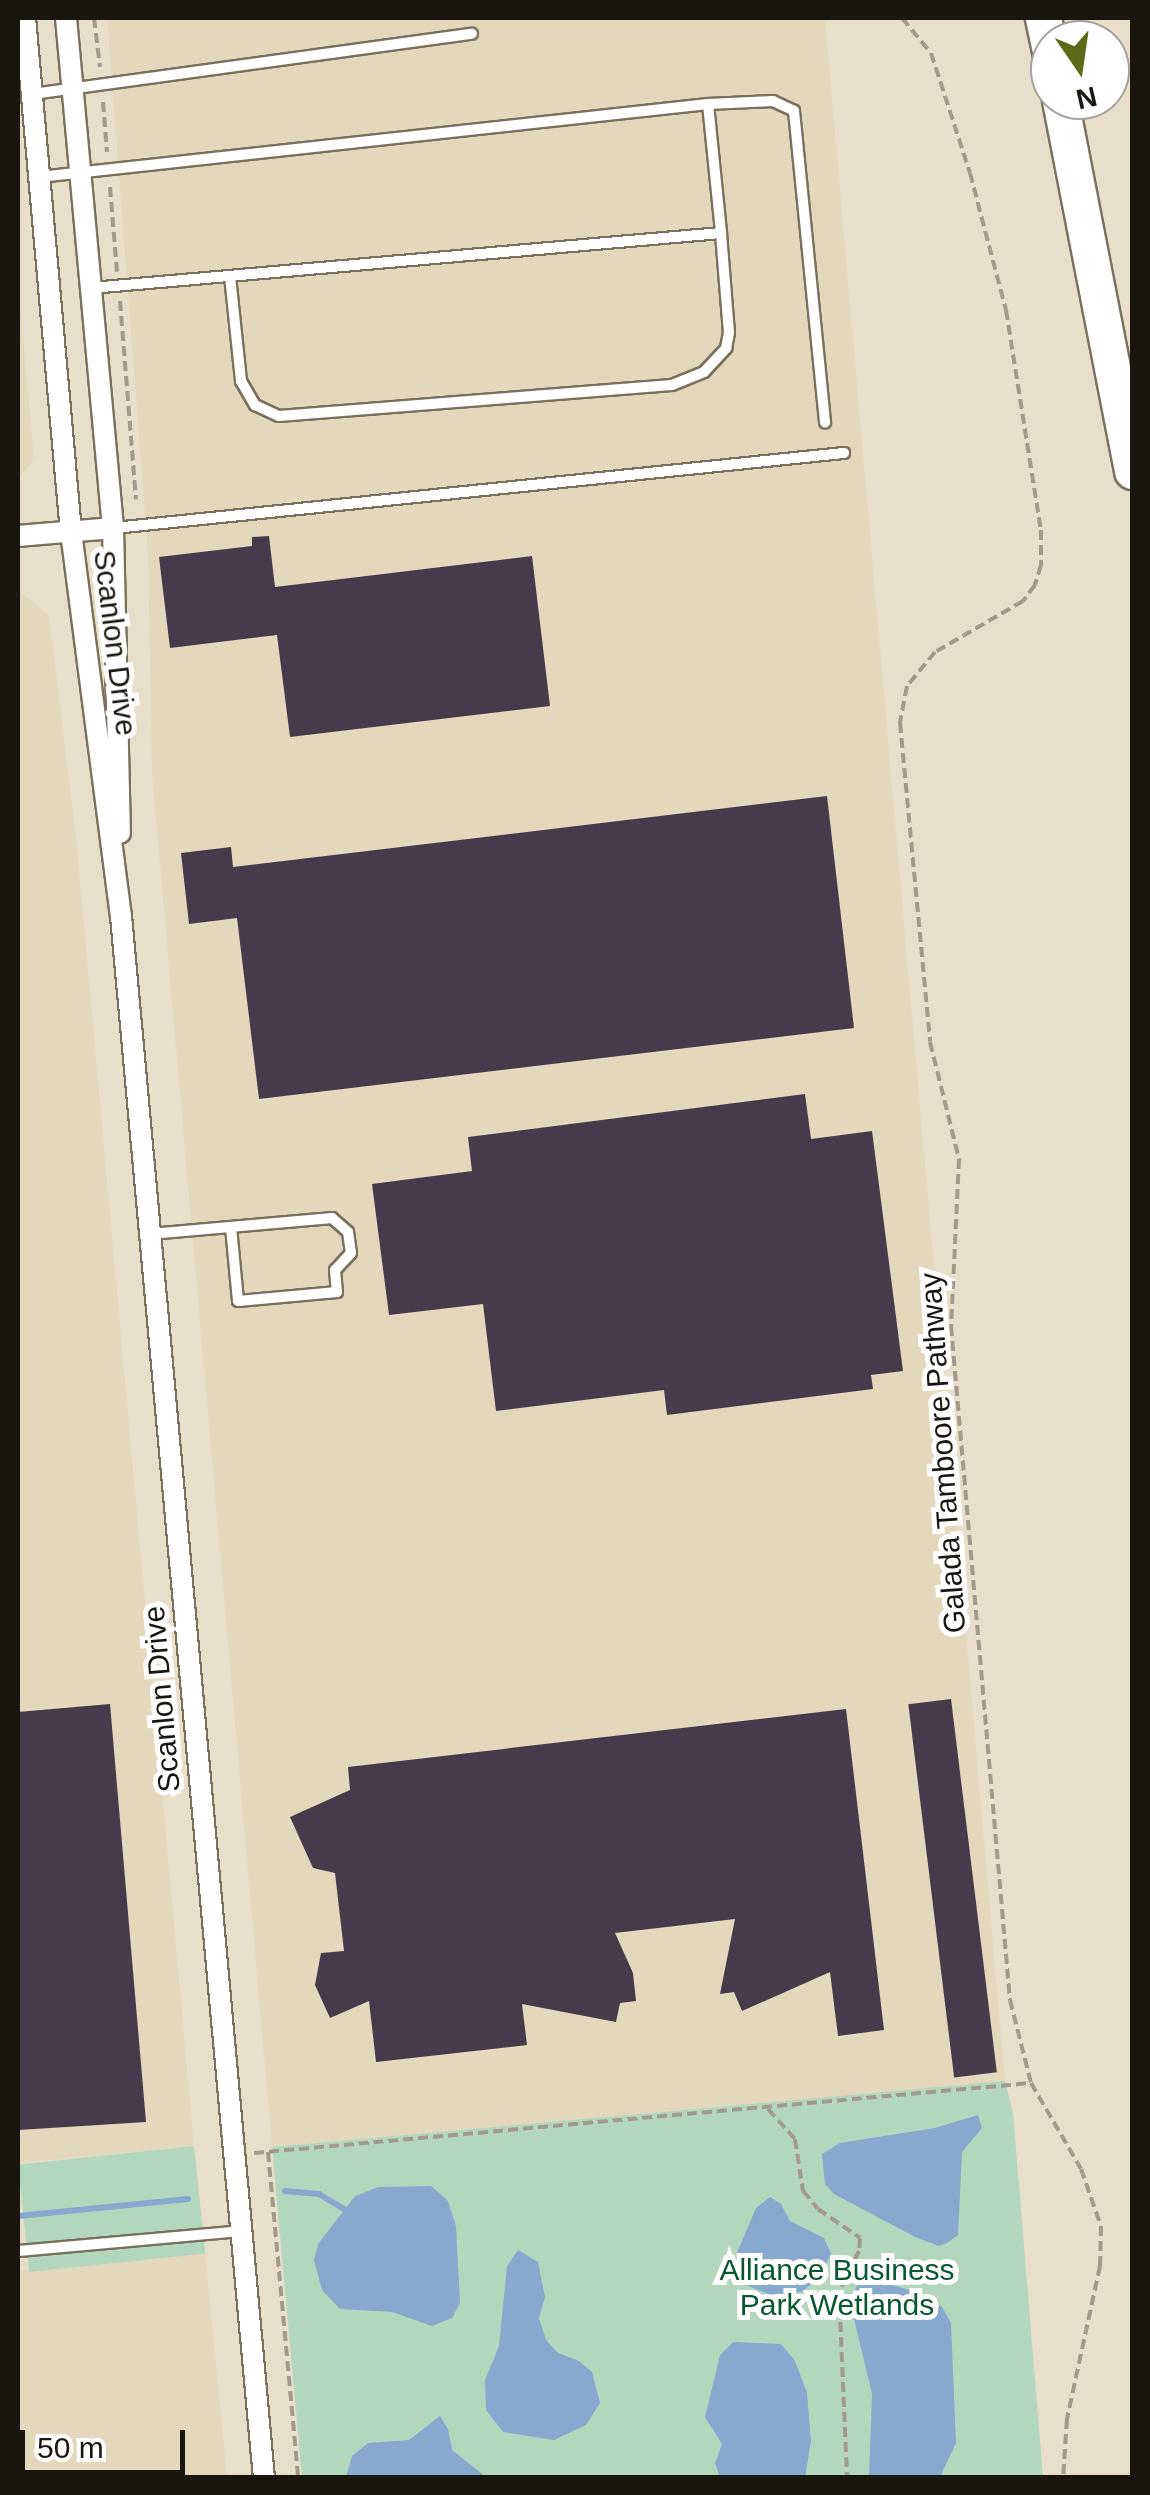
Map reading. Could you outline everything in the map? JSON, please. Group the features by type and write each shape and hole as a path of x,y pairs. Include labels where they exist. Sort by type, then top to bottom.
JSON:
{"highway":[{"path":"1064,120 1132,471"}],"street":[{"name":"Scanlon Drive","path":"25,18 28,105 40,177 71,532 121,916 264,2478"},
{"name":"Scanlon Drive","path":"66,18 113,528 121,916"},
{"path":"18,536 113,528"}],"lane":[{"path":"28,105 102,85 472,34"},
{"path":"230,276 241,381 255,405 279,416 672,385 704,372 726,348 729,333 708,104"},
{"path":"40,177 708,104 785,104 798,122 825,422"},
{"path":"91,288 721,232"},
{"path":"113,528 844,453"},
{"path":"150,1234 332,1218 348,1232 351,1252 335,1270 337,1292 238,1301 231,1227"},
{"path":"18,2251 241,2230"}],"path":[{"path":"94,18 136,499"},
{"name":"Galada Tamboore Pathway","path":"902,18 937,68 979,207 1006,310 1041,530 1041,566 1035,585 1022,600 935,652 907,686 900,724 928,1032 960,1158 950,1286 952,1345 1010,2000 1031,2082 1080,2169 1100,2226 1100,2266 1067,2419 1063,2478"},
{"path":"234,2155 1031,2082"},
{"path":"768,2109 795,2139 798,2174 812,2204 860,2238 859,2251 839,2292 847,2478"},
{"path":"268,2152 298,2478"}],"shaded area":[{"path":"107,18 825,18 1005,2081 272,2147 152,773 148,554"},
{"path":"18,281 34,459 18,479"},
{"path":"18,590 49,615 76,837 194,2146 18,2163"},
{"path":"205,2253 227,2477 18,2478 18,2271"}],"green space":[{"name":"Alliance Business Park Wetlands","path":"1005,2081 1013,2113 1043,2477 302,2477 272,2147"},
{"path":"194,2146 205,2253 29,2272 18,2164"}],"water":[{"path":"978,2115 982,2128 962,2152 958,2235 947,2243 939,2246 915,2237 834,2194 825,2184 822,2154 840,2143 935,2128"},
{"path":"431,2186 448,2201 456,2226 460,2303 452,2318 432,2326 392,2312 340,2309 322,2290 314,2260 318,2244 355,2196 379,2187"},
{"path":"770,2197 781,2204 790,2221 824,2238 831,2254 819,2277 803,2291 778,2298 736,2281 730,2269 756,2208"},
{"path":"518,2250 538,2262 545,2297 539,2318 546,2340 558,2353 579,2361 592,2372 600,2403 586,2425 554,2440 503,2432 486,2410 485,2380 499,2346 507,2266"},
{"path":"866,2277 926,2295 942,2307 951,2323 956,2443 940,2477 869,2477 872,2394 851,2306 856,2287"},
{"path":"733,2342 781,2344 795,2361 807,2393 811,2441 805,2477 720,2477 715,2463 722,2444 705,2417 720,2355"},
{"path":"440,2416 448,2429 452,2450 486,2477 346,2477 352,2456 368,2443 409,2440"}],"building":[{"path":"269,536 275,587 532,556 550,706 290,737 277,635 170,648 159,557 252,546 252,537"},
{"path":"827,796 854,1028 259,1099 237,918 189,924 181,853 231,847 233,867"},
{"path":"805,1094 811,1139 872,1131 903,1371 871,1375 873,1389 667,1415 664,1390 496,1411 483,1304 389,1315 372,1184 472,1171 468,1137"},
{"path":"951,1699 997,2072 954,2077 908,1704"},
{"path":"110,1704 146,2122 18,2130 18,1712"},
{"path":"846,1709 884,2030 838,2036 830,1972 742,2011 734,1992 720,1994 735,1919 615,1933 633,1973 636,2001 620,2003 616,2022 522,2004 527,2045 376,2062 369,2001 330,2018 315,1985 321,1953 344,1951 335,1873 313,1868 290,1817 350,1790 348,1767"}],"waterway":[{"path":"285,2191 319,2194 349,2212"},
{"path":"18,2216 188,2199"}]}
